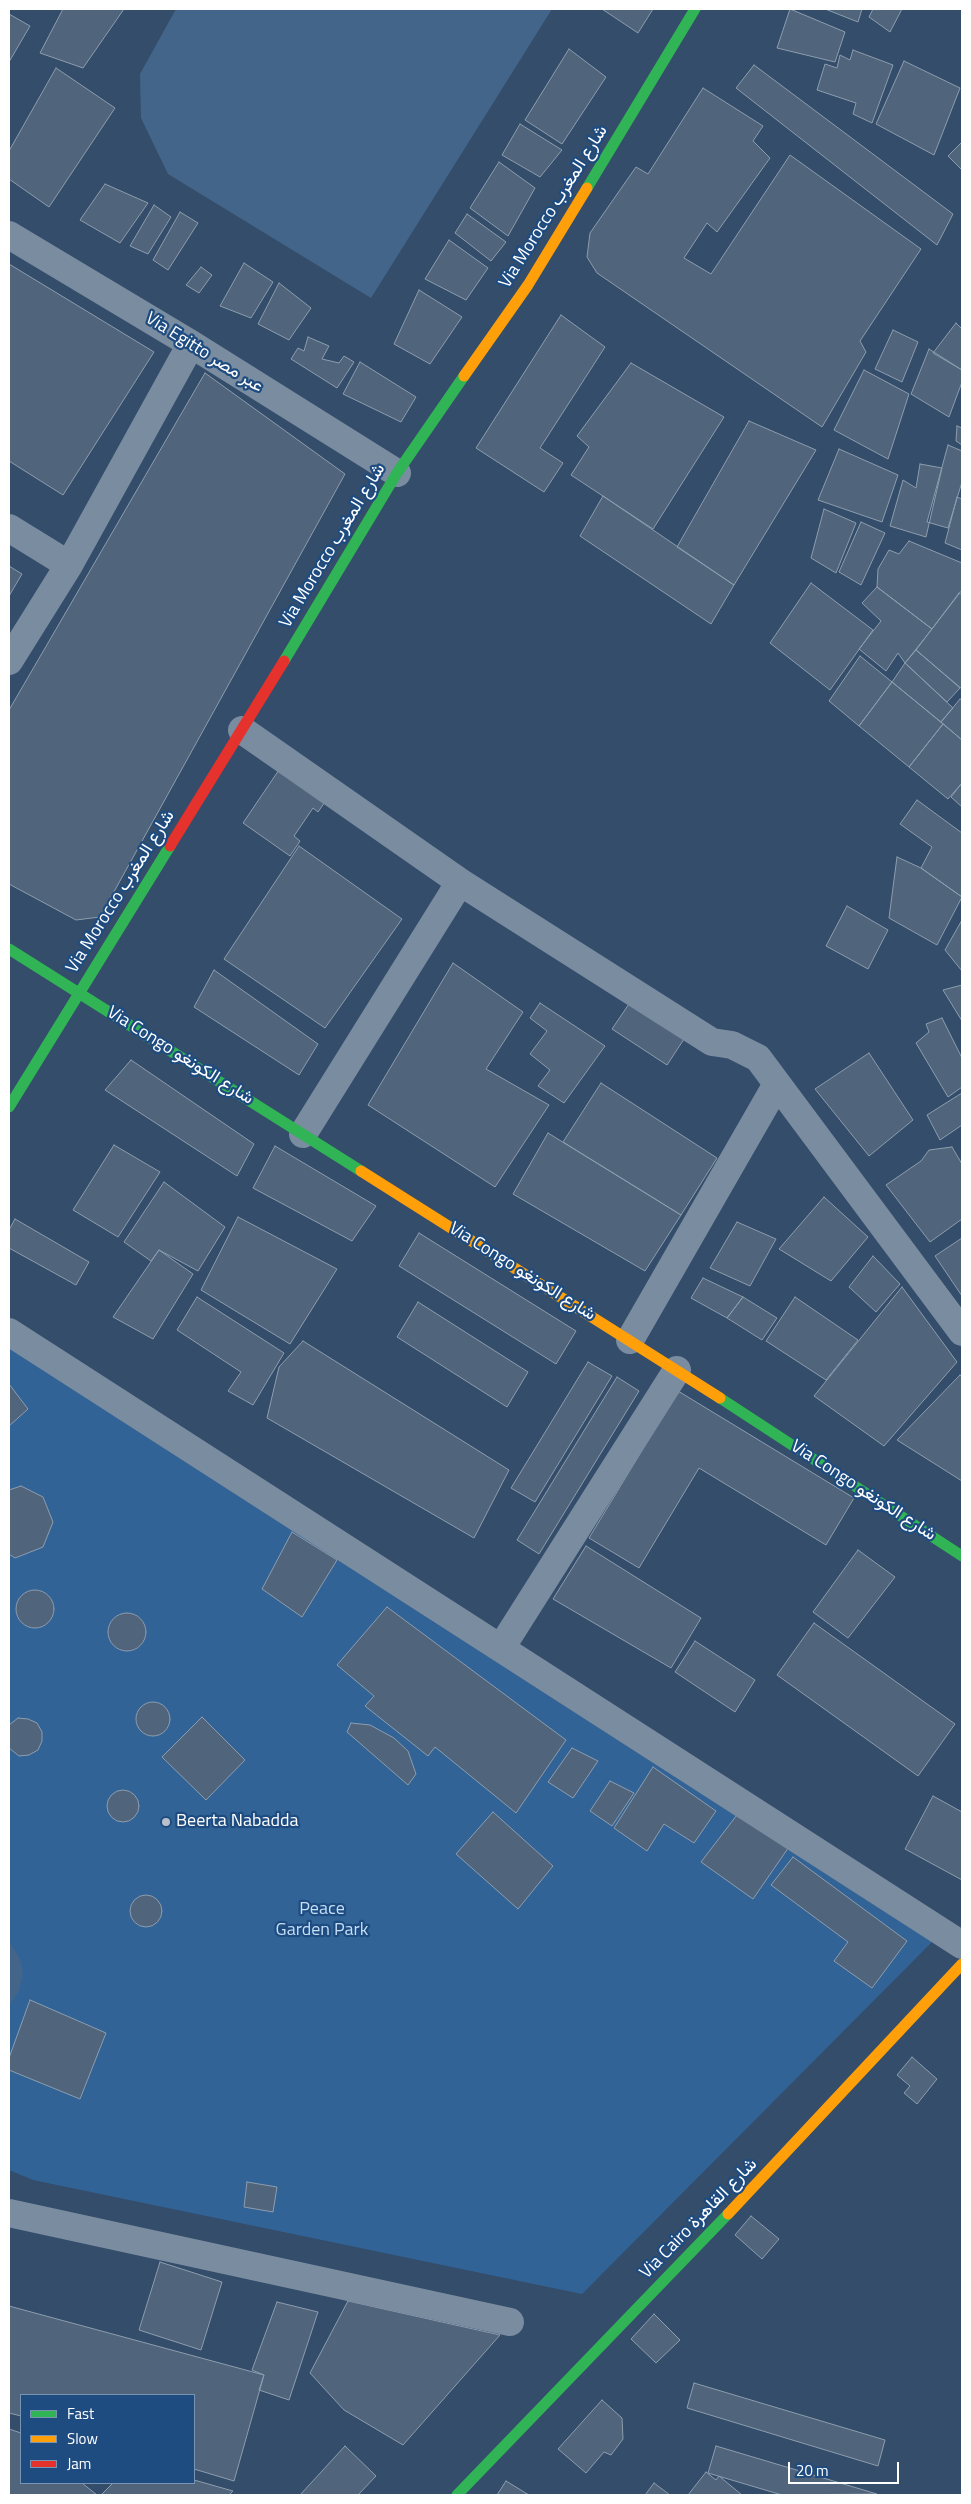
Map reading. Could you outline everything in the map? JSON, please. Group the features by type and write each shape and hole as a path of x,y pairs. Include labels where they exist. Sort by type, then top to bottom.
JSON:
{"street":[{"name":"Via Morocco شارع المغرب","path":"9,1108 398,473 528,285 695,9"},
{"name":"Via Egitto عبر مصر","path":"9,235 191,344 398,473"},
{"path":"9,661 69,565 191,344"},
{"path":"9,528 69,565"},
{"path":"242,730 460,882 712,1042 732,1045 758,1058 962,1332"},
{"path":"303,1134 460,882"},
{"name":"Via Congo شارع الكونغو","path":"9,949 630,1340 962,1556"},
{"path":"630,1340 777,1084"},
{"path":"9,1332 962,1945"},
{"path":"501,1648 677,1370"},
{"name":"Via Cairo شارع القاهرة","path":"457,2495 800,2140 962,1964"},
{"path":"9,2213 510,2322"}],"green space":[{"name":"Peace Garden Park","path":"9,1348 932,1942 582,2294 33,2180 9,2170"}],"shaded area":[{"path":"176,9 552,9 371,298 168,174 141,118 140,74"},
{"path":"9,1941 20,1959 23,1974 19,1991 9,2006"}],"building":[{"path":"63,9 124,9 83,68 40,53"},
{"path":"602,9 653,9 638,33"},
{"path":"790,9 845,32 835,62 777,48"},
{"path":"825,9 862,9 858,22"},
{"path":"873,9 902,9 890,32 869,17"},
{"path":"9,14 30,26 9,62"},
{"path":"569,49 606,77 562,144 525,120"},
{"path":"853,50 893,65 872,123 853,114 856,103 817,90 825,64 837,68 840,55 850,60"},
{"path":"904,61 960,88 934,155 876,124"},
{"path":"754,65 953,214 937,245 736,88"},
{"path":"56,68 115,108 49,207 9,179 9,151"},
{"path":"703,88 763,126 753,141 770,158 717,232 707,223 684,258 711,274 790,155 921,249 860,341 866,352 822,427 597,273 587,257 590,233 636,167 648,174"},
{"path":"520,124 562,150 540,177 502,155"},
{"path":"962,142 962,170 948,156"},
{"path":"499,162 535,188 508,236 470,208"},
{"path":"105,184 148,203 120,243 80,220"},
{"path":"154,205 171,217 148,254 130,246"},
{"path":"180,212 198,223 168,270 153,260"},
{"path":"467,214 506,242 491,261 455,233"},
{"path":"449,240 488,268 466,300 425,279"},
{"path":"244,263 273,282 251,318 220,306"},
{"path":"9,264 154,352 63,495 9,461"},
{"path":"201,267 212,275 199,293 186,285"},
{"path":"279,283 311,308 289,340 258,324"},
{"path":"419,290 462,317 430,364 394,344"},
{"path":"561,315 605,347 540,448 563,463 544,492 476,448"},
{"path":"956,323 962,329 962,370 933,353"},
{"path":"893,330 918,342 902,382 875,369"},
{"path":"308,337 329,346 322,359 339,363 344,356 354,362 337,388 291,359 298,348 304,351"},
{"path":"929,349 962,370 962,382 949,417 911,394"},
{"path":"360,362 416,397 401,422 343,394"},
{"path":"631,363 724,417 653,529 571,475 589,447 577,436"},
{"path":"864,370 909,394 888,459 834,430"},
{"path":"205,373 345,474 100,917 76,920 9,884 9,710"},
{"path":"749,421 816,450 734,585 677,547"},
{"path":"957,426 962,428 962,445 956,441"},
{"path":"948,445 962,451 962,482 948,528 927,522"},
{"path":"839,449 898,475 882,522 818,500"},
{"path":"920,464 942,468 926,537 890,526 903,480 916,488"},
{"path":"603,496 734,585 711,624 580,536"},
{"path":"957,497 962,499 962,550 945,543"},
{"path":"824,509 856,523 836,573 811,558"},
{"path":"861,522 885,533 861,585 839,572"},
{"path":"909,541 962,563 962,590 932,629 877,587 878,569 889,550 899,554"},
{"path":"9,566 22,574 9,596"},
{"path":"811,583 873,630 830,690 770,643"},
{"path":"877,587 932,629 905,663 898,653 886,671 859,649 881,621 862,603"},
{"path":"959,593 962,595 962,689 916,650"},
{"path":"916,650 960,688 947,702 905,663"},
{"path":"860,656 892,682 859,726 829,701"},
{"path":"905,663 953,708 941,722 892,682"},
{"path":"892,682 943,724 909,767 859,726"},
{"path":"960,699 962,700 962,740 941,722"},
{"path":"943,724 962,740 962,783 948,799 909,767"},
{"path":"283,764 329,796 318,812 313,808 294,836 300,841 290,856 243,823"},
{"path":"962,783 962,807 951,797"},
{"path":"917,800 962,833 962,897 921,868 932,847 900,824"},
{"path":"299,846 402,919 325,1028 224,959"},
{"path":"897,857 921,868 962,897 937,945 889,918"},
{"path":"847,906 888,930 868,969 826,946"},
{"path":"962,920 962,971 945,950"},
{"path":"453,963 523,1012 486,1069 549,1105 495,1187 368,1105"},
{"path":"214,970 318,1044 299,1075 194,1007"},
{"path":"962,985 962,1021 943,990"},
{"path":"633,998 686,1036 667,1065 612,1029"},
{"path":"540,1003 605,1046 564,1103 538,1086 550,1070 530,1054 547,1031 530,1018"},
{"path":"942,1018 962,1058 962,1087 948,1097 916,1043 929,1032 926,1024"},
{"path":"869,1053 913,1120 869,1156 815,1089"},
{"path":"131,1060 254,1144 237,1176 105,1090"},
{"path":"601,1083 717,1158 681,1215 563,1142"},
{"path":"962,1093 962,1125 940,1140 927,1115"},
{"path":"548,1133 681,1215 645,1271 513,1194"},
{"path":"114,1145 160,1172 118,1237 73,1210"},
{"path":"275,1146 376,1206 352,1241 253,1188"},
{"path":"952,1147 962,1164 962,1219 930,1242 886,1185 921,1161 929,1150"},
{"path":"164,1182 225,1227 198,1271 159,1250 151,1261 124,1242"},
{"path":"824,1197 868,1237 831,1281 779,1249"},
{"path":"238,1217 337,1269 290,1344 201,1290"},
{"path":"15,1219 89,1262 76,1285 9,1248 9,1230"},
{"path":"737,1222 776,1239 750,1286 710,1268"},
{"path":"419,1233 576,1331 556,1364 399,1266"},
{"path":"962,1238 962,1296 935,1256"},
{"path":"159,1250 193,1274 153,1339 113,1317"},
{"path":"873,1256 900,1284 876,1312 849,1287"},
{"path":"703,1278 743,1297 727,1318 691,1298"},
{"path":"902,1287 957,1362 884,1446 814,1396"},
{"path":"197,1297 284,1353 253,1405 228,1391 241,1372 177,1330"},
{"path":"743,1297 777,1318 762,1340 727,1318"},
{"path":"795,1297 858,1340 826,1380 766,1341"},
{"path":"418,1302 528,1372 507,1407 397,1337"},
{"path":"303,1341 509,1470 474,1538 267,1418 279,1367"},
{"path":"588,1362 612,1376 535,1502 511,1488"},
{"path":"960,1375 962,1377 962,1481 897,1440"},
{"path":"617,1377 639,1391 539,1554 517,1540"},
{"path":"9,1384 28,1409 9,1426"},
{"path":"678,1391 854,1498 826,1545 699,1468 639,1568 589,1538"},
{"path":"21,1486 43,1497 53,1522 43,1547 15,1558 9,1554 9,1490"},
{"path":"292,1532 337,1560 302,1617 262,1589"},
{"path":"586,1546 701,1618 671,1668 553,1599"},
{"path":"858,1550 895,1577 848,1638 813,1612"},
{"path":"35,1590 42,1591 48,1596 53,1602 53,1616 48,1622 42,1627 35,1628 28,1627 22,1622 17,1616 16,1609 17,1602 22,1596 28,1591"},
{"path":"387,1607 566,1740 516,1813 435,1747 428,1756 365,1706 374,1696 337,1665"},
{"path":"127,1613 134,1614 140,1619 145,1625 145,1639 140,1645 134,1650 127,1651 120,1650 114,1645 109,1639 108,1632 109,1625 114,1619 120,1614"},
{"path":"814,1623 955,1724 918,1776 777,1675"},
{"path":"695,1641 755,1680 735,1712 675,1672"},
{"path":"153,1702 160,1703 165,1707 169,1712 169,1726 165,1731 160,1735 153,1736 146,1735 141,1731 137,1726 136,1719 137,1712 141,1707 146,1703"},
{"path":"202,1717 245,1760 206,1800 162,1757"},
{"path":"18,1718 28,1719 37,1723 42,1732 42,1741 38,1750 29,1755 19,1756 9,1748 9,1725"},
{"path":"351,1723 370,1725 394,1738 408,1751 416,1774 408,1785 347,1732"},
{"path":"572,1748 598,1761 573,1798 548,1782"},
{"path":"653,1767 716,1811 694,1843 664,1824 647,1851 614,1828"},
{"path":"610,1781 634,1793 612,1826 590,1811"},
{"path":"123,1790 129,1791 134,1795 138,1800 138,1812 134,1817 129,1821 123,1822 117,1821 112,1817 108,1812 107,1806 108,1800 112,1795 117,1791"},
{"path":"933,1796 962,1812 962,1880 905,1849"},
{"path":"740,1811 793,1841 753,1899 701,1862"},
{"path":"493,1812 553,1866 518,1909 456,1854"},
{"path":"793,1857 907,1941 872,1988 834,1961 848,1942 771,1885"},
{"path":"146,1895 157,1900 162,1911 157,1922 146,1927 135,1922 130,1911 135,1900"},
{"path":"30,2000 106,2033 80,2099 9,2070 9,2058"},
{"path":"912,2057 937,2079 917,2104 904,2093 910,2086 897,2075"},
{"path":"247,2182 277,2187 273,2212 244,2207"},
{"path":"751,2216 779,2239 762,2259 735,2235"},
{"path":"160,2262 222,2282 201,2350 139,2330"},
{"path":"348,2301 500,2335 403,2445 344,2410 310,2373"},
{"path":"277,2302 318,2312 289,2400 259,2390 264,2375 252,2370"},
{"path":"9,2306 264,2375 234,2481 195,2469 195,2394 20,2394 20,2416 9,2413"},
{"path":"654,2314 680,2340 656,2363 631,2339"},
{"path":"694,2383 885,2440 878,2466 687,2408"},
{"path":"602,2400 622,2418 623,2439 611,2455 604,2452 586,2473 558,2449"},
{"path":"9,2429 20,2433 20,2484 83,2484 97,2495 9,2495"},
{"path":"345,2446 376,2476 358,2495 300,2495"},
{"path":"716,2446 877,2494 782,2495 708,2473"},
{"path":"706,2472 716,2480 719,2476 742,2495 688,2495"},
{"path":"195,2480 233,2491 229,2495 101,2495 112,2484 195,2484"},
{"path":"506,2481 529,2495 497,2495"},
{"path":"654,2483 670,2495 645,2495"}],"traffic: fast":[{"path":"587,188 695,9"},
{"path":"284,661 397,473 464,376"},
{"path":"9,1107 170,846"},
{"path":"9,949 361,1171"},
{"path":"720,1398 962,1556"},
{"path":"457,2495 728,2214"}],"traffic: slow":[{"path":"464,376 528,285 587,188"},
{"path":"361,1171 720,1398"},
{"path":"728,2214 962,1964"}],"traffic: jam":[{"path":"170,846 284,661"}],"place":[{"name":"Beerta Nabadda","path":"166,1822"}]}
